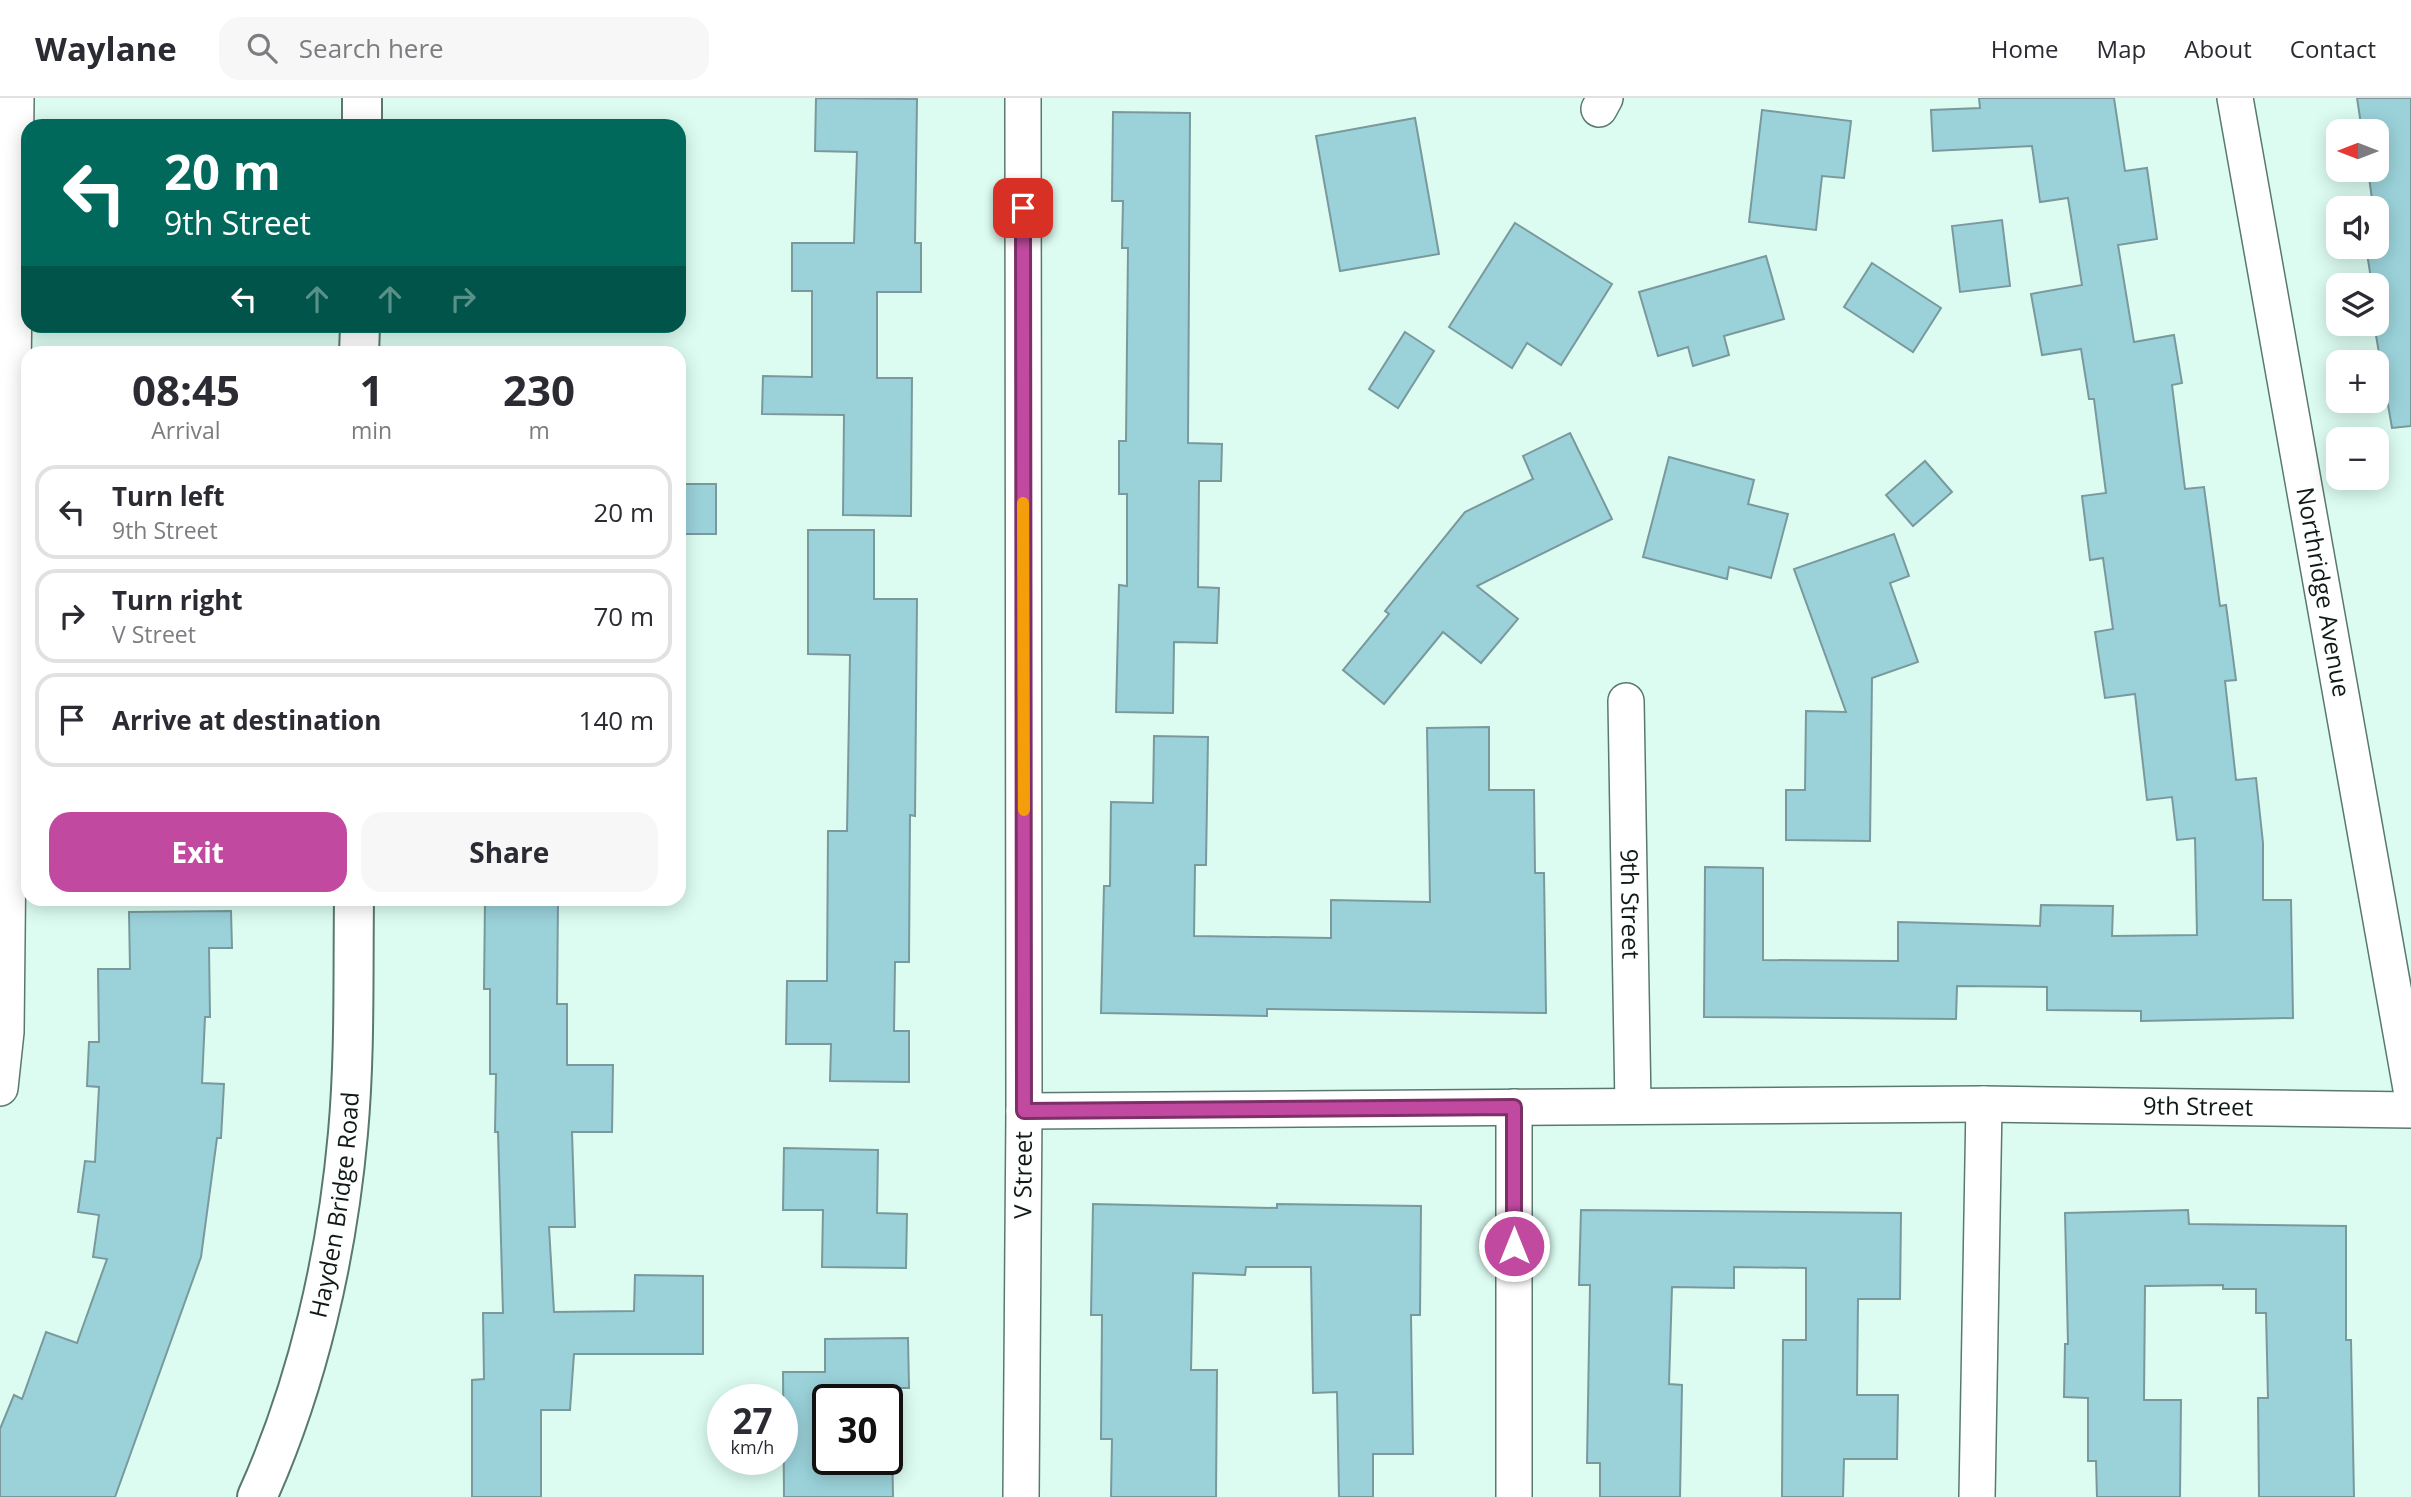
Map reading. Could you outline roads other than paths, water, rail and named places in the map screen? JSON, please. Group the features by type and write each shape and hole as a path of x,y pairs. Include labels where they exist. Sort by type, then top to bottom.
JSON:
{"street":[{"path":"0,1088 6,1032 7,183 16,98"},
{"path":"362,98 362,119"},
{"name":"V Street","path":"1021,1497 1024,1111 1023,98"},
{"name":"Northridge Avenue","path":"2235,98 2411,1089"},
{"name":"9th Street","path":"1626,701 1633,1106"},
{"name":"Hayden Bridge Road","path":"257,1497 298,1385 318,1315 337,1219 348,1133 354,906"},
{"path":"1977,1497 1984,1104"},
{"name":"9th Street","path":"1024,1111 1984,1104 2411,1110"},
{"path":"1514,1107 1514,1497"}]}
